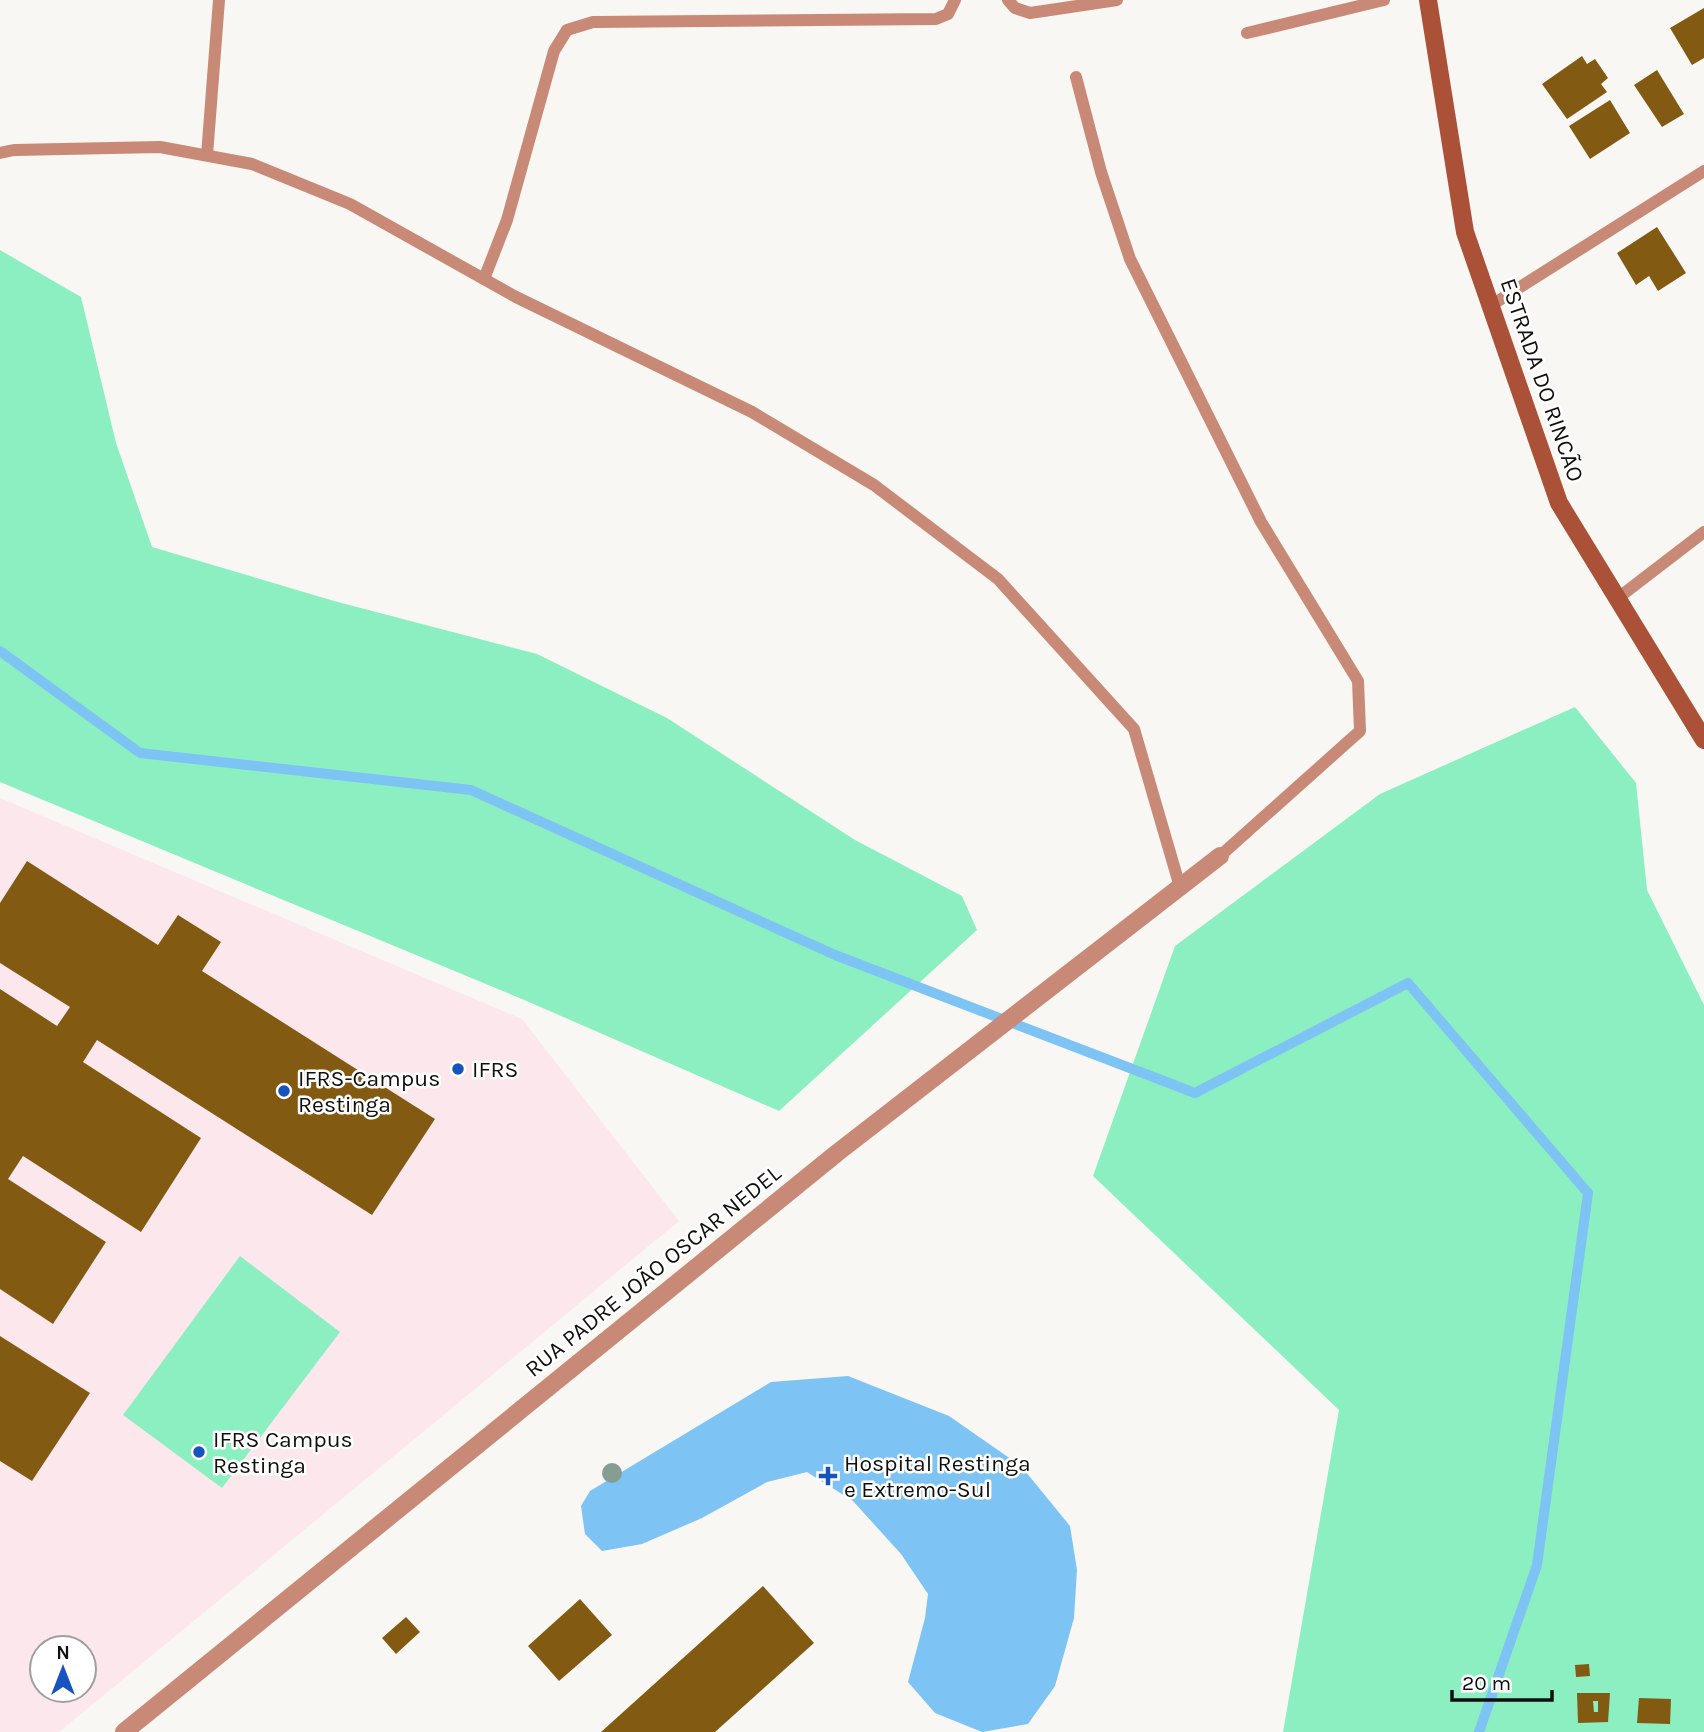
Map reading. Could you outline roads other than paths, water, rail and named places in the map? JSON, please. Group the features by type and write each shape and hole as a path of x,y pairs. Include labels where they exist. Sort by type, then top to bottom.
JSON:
{"street":[{"name":"ESTRADA DO RINCÃO","path":"1428,0 1465,232 1559,503 1704,740"},
{"name":"RUA PADRE JOÃO OSCAR NEDEL","path":"124,1732 837,1153 1220,856"}],"lane":[{"path":"207,155 219,0"},
{"path":"484,279 507,220 555,51 567,30 593,22 936,19 948,14 955,0"},
{"path":"1008,0 1015,8 1030,13 1117,0"},
{"path":"1247,33 1384,0"},
{"path":"1076,77 1101,173 1130,259 1261,522 1358,681 1360,731 1220,856"},
{"path":"0,153 14,150 160,147 252,164 349,204 516,297 752,412 874,485 998,579 1135,729 1180,887"},
{"path":"1490,306 1704,171"},
{"path":"1618,598 1704,532"}],"water":[{"path":"848,1376 949,1416 1021,1466 1070,1526 1077,1570 1074,1618 1055,1686 1028,1724 982,1732 935,1713 908,1682 925,1618 928,1594 901,1554 853,1501 807,1472 767,1482 702,1518 642,1544 602,1551 585,1534 581,1506 590,1491 771,1382"}],"waterway":[{"path":"0,651 140,753 471,790 835,955 1195,1093 1408,983 1588,1193 1537,1565 1479,1732"}],"place":[{"name":"IFRS","path":"458,1069"},
{"name":"IFRS-Campus Restinga","path":"284,1091"},
{"name":"IFRS Campus Restinga","path":"199,1452"},
{"name":"Hospital Restinga e Extremo-Sul","path":"828,1476"}]}
